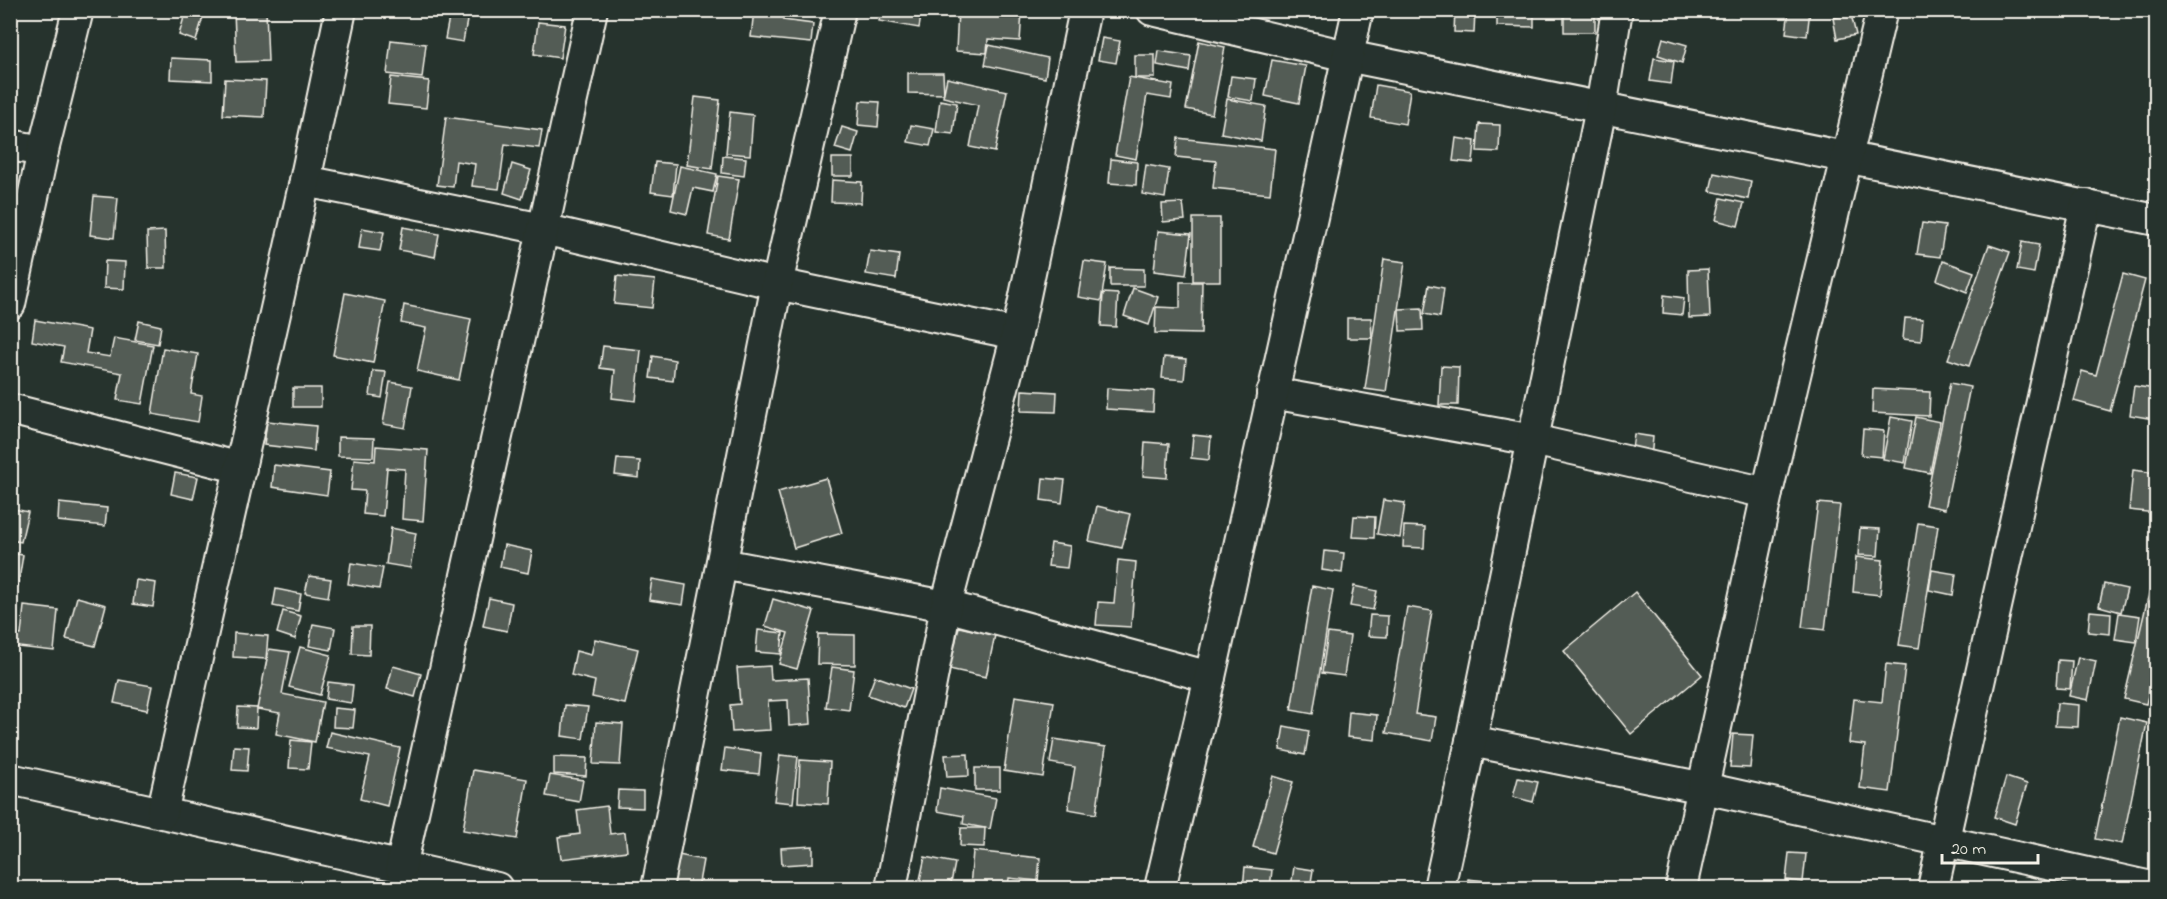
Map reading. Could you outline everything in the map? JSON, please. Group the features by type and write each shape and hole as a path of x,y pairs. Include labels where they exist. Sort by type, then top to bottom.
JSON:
{"street":[{"path":"10,304 43,151 78,10"},
{"path":"162,813 305,181 340,10"},
{"path":"401,867 592,10"},
{"path":"657,888 777,284 840,10"},
{"path":"891,888 946,606 1017,334 1085,10"},
{"path":"1152,10 1347,56 2157,220"},
{"path":"1160,888 1210,677 1358,10"},
{"path":"1439,888 1472,741 1601,108 1617,10"},
{"path":"1681,888 1767,493 1882,10"},
{"path":"10,145 43,151"},
{"path":"305,181 543,229 777,284 1017,334"},
{"path":"1933,888 2086,205"},
{"path":"1272,393 1533,441 1767,493"},
{"path":"10,409 241,468"},
{"path":"722,564 946,606 1210,677"},
{"path":"1472,741 1704,788 2157,888"},
{"path":"10,779 497,888"}],"building":[{"path":"186,10 205,10 196,41 179,35"},
{"path":"234,10 266,10 268,61 236,62"},
{"path":"754,10 784,10 783,20 813,24 811,43 751,37"},
{"path":"881,10 922,10 919,28 879,21"},
{"path":"958,10 1022,12 1020,41 988,39 987,53 956,51"},
{"path":"1455,10 1475,10 1474,33 1454,32"},
{"path":"1497,10 1534,10 1534,27 1497,26"},
{"path":"1564,10 1595,10 1595,32 1564,32"},
{"path":"1723,10 1756,10 1756,13 1723,15"},
{"path":"1789,10 1810,10 1807,36 1786,33"},
{"path":"450,12 468,15 463,42 445,39"},
{"path":"1851,14 1856,35 1837,39 1833,18"},
{"path":"538,22 565,25 560,58 534,54"},
{"path":"1102,38 1120,41 1116,63 1098,60"},
{"path":"1663,38 1687,45 1682,63 1658,55"},
{"path":"391,40 426,44 422,78 387,74"},
{"path":"1199,41 1225,47 1212,114 1186,109"},
{"path":"989,45 1048,58 1045,78 985,65"},
{"path":"1159,51 1191,56 1189,71 1157,65"},
{"path":"1135,55 1155,55 1155,78 1135,78"},
{"path":"171,58 212,60 212,81 170,79"},
{"path":"1654,58 1674,61 1671,84 1650,81"},
{"path":"1272,60 1306,66 1299,103 1265,96"},
{"path":"908,73 943,73 944,94 908,93"},
{"path":"1231,76 1256,79 1253,101 1228,97"},
{"path":"391,77 429,81 426,108 388,104"},
{"path":"1129,77 1173,85 1171,99 1147,95 1136,159 1115,155"},
{"path":"947,78 1007,91 995,152 970,147 978,105 943,97"},
{"path":"225,79 266,81 264,117 223,115"},
{"path":"1376,85 1410,91 1405,124 1371,118"},
{"path":"695,97 720,100 712,169 687,165"},
{"path":"1227,99 1266,106 1261,141 1221,133"},
{"path":"940,100 957,103 953,134 936,132"},
{"path":"860,101 880,102 878,127 858,125"},
{"path":"730,112 753,115 750,155 726,153"},
{"path":"446,117 542,130 539,148 505,144 499,189 472,186 475,164 456,161 453,187 437,185"},
{"path":"1479,124 1500,125 1499,152 1477,151"},
{"path":"911,125 934,129 930,146 908,142"},
{"path":"842,127 858,132 852,153 835,148"},
{"path":"1178,138 1275,149 1270,194 1213,188 1216,161 1176,157"},
{"path":"1456,138 1475,141 1473,163 1453,161"},
{"path":"723,156 746,158 744,176 722,173"},
{"path":"832,158 853,158 853,176 832,176"},
{"path":"1111,159 1137,162 1136,185 1109,183"},
{"path":"655,162 676,164 673,195 651,192"},
{"path":"512,164 531,170 522,199 504,193"},
{"path":"1146,165 1169,169 1165,198 1142,194"},
{"path":"680,166 717,174 713,192 693,188 687,214 671,210"},
{"path":"1714,173 1751,181 1748,199 1710,191"},
{"path":"718,176 739,179 729,239 708,235"},
{"path":"832,180 862,182 861,203 831,202"},
{"path":"94,196 118,198 114,238 90,235"},
{"path":"1721,198 1744,203 1738,226 1716,220"},
{"path":"1183,203 1185,220 1163,222 1162,204"},
{"path":"1193,218 1220,218 1220,281 1193,281"},
{"path":"1922,223 1945,226 1940,257 1917,254"},
{"path":"403,227 439,234 435,257 399,250"},
{"path":"362,228 384,232 380,251 359,248"},
{"path":"165,231 166,268 148,268 147,232"},
{"path":"1158,231 1191,234 1186,275 1154,271"},
{"path":"2022,242 2039,245 2034,273 2017,270"},
{"path":"1989,245 2010,252 1969,366 1948,359"},
{"path":"870,251 899,255 896,279 866,274"},
{"path":"1384,259 1405,262 1386,392 1365,389"},
{"path":"105,261 125,262 124,289 104,288"},
{"path":"1084,261 1107,264 1101,301 1078,297"},
{"path":"1943,261 1974,272 1967,292 1937,280"},
{"path":"1110,268 1144,269 1144,286 1110,286"},
{"path":"1708,269 1710,317 1689,318 1688,270"},
{"path":"2123,274 2145,280 2110,411 2074,401 2082,371 2096,375"},
{"path":"617,276 655,280 652,308 614,304"},
{"path":"1180,282 1202,282 1201,334 1155,333 1156,307 1180,308"},
{"path":"1429,285 1444,288 1440,317 1424,314"},
{"path":"1133,288 1158,297 1149,325 1124,316"},
{"path":"345,293 385,301 373,363 333,355"},
{"path":"1103,293 1118,294 1116,327 1101,326"},
{"path":"1664,295 1684,298 1682,315 1663,313"},
{"path":"404,305 471,319 459,380 417,371 426,328 401,323"},
{"path":"1422,308 1423,330 1400,331 1399,309"},
{"path":"1347,318 1371,318 1372,338 1347,338"},
{"path":"1905,318 1923,319 1921,341 1903,339"},
{"path":"35,320 90,330 86,353 110,357 114,338 153,345 142,404 117,400 122,373 61,362 64,347 32,341"},
{"path":"139,321 161,326 158,344 135,340"},
{"path":"2153,329 2156,329 2156,364 2150,363"},
{"path":"603,346 641,350 636,401 612,398 615,370 600,368"},
{"path":"163,348 198,354 191,394 202,396 198,422 152,414"},
{"path":"653,356 675,360 673,381 650,378"},
{"path":"1164,357 1186,359 1184,380 1162,378"},
{"path":"1441,366 1459,367 1458,405 1439,405"},
{"path":"373,371 386,372 382,398 370,396"},
{"path":"390,382 412,386 405,428 383,424"},
{"path":"1950,383 1970,387 1945,509 1925,505"},
{"path":"2134,386 2156,389 2154,419 2130,415"},
{"path":"293,388 321,388 321,407 293,407"},
{"path":"1107,388 1154,391 1153,412 1106,409"},
{"path":"1873,389 1930,392 1929,416 1872,413"},
{"path":"1022,390 1057,392 1056,412 1021,411"},
{"path":"1891,417 1912,421 1905,463 1883,459"},
{"path":"1916,417 1940,422 1930,473 1906,468"},
{"path":"267,421 316,426 314,451 264,445"},
{"path":"1863,429 1884,431 1882,457 1861,455"},
{"path":"1634,434 1653,437 1651,459 1631,456"},
{"path":"1193,435 1211,437 1209,460 1191,458"},
{"path":"338,437 374,438 373,457 338,456"},
{"path":"1145,442 1169,444 1167,478 1143,476"},
{"path":"376,446 428,450 423,521 402,519 405,469 387,468 383,516 363,514 365,491 351,490 354,459 375,461"},
{"path":"617,459 640,461 639,478 615,475"},
{"path":"274,465 330,472 327,495 272,487"},
{"path":"2133,470 2156,473 2156,513 2129,510"},
{"path":"175,473 198,477 193,499 171,494"},
{"path":"826,478 842,533 794,548 778,492"},
{"path":"1043,478 1065,480 1062,503 1041,500"},
{"path":"1383,500 1405,503 1400,538 1377,534"},
{"path":"59,503 107,508 105,526 58,521"},
{"path":"1818,503 1840,505 1825,630 1802,627"},
{"path":"1097,506 1130,514 1122,548 1089,541"},
{"path":"10,508 28,512 21,542 10,540"},
{"path":"1354,516 1375,517 1374,538 1352,537"},
{"path":"1918,523 1938,526 1919,648 1899,645"},
{"path":"1404,526 1425,527 1424,548 1403,547"},
{"path":"391,528 416,533 410,568 386,564"},
{"path":"1860,528 1880,529 1878,556 1858,555"},
{"path":"1051,543 1070,546 1067,568 1048,566"},
{"path":"504,545 532,551 528,573 500,567"},
{"path":"1324,551 1344,553 1342,573 1322,570"},
{"path":"10,553 23,555 18,586 10,584"},
{"path":"1856,557 1883,560 1880,595 1853,592"},
{"path":"1118,560 1136,562 1131,627 1096,625 1098,602 1114,603"},
{"path":"351,563 383,568 379,589 348,584"},
{"path":"1932,570 1956,574 1953,595 1929,590"},
{"path":"309,576 331,579 328,597 305,593"},
{"path":"2153,576 2156,576 2156,663 2146,704 2124,699"},
{"path":"652,579 686,585 683,605 649,600"},
{"path":"136,580 156,583 153,607 133,604"},
{"path":"2104,584 2127,589 2121,612 2099,606"},
{"path":"1312,586 1333,590 1313,714 1291,710"},
{"path":"1354,586 1377,591 1373,610 1350,606"},
{"path":"276,589 301,594 298,611 273,606"},
{"path":"1635,592 1702,675 1631,734 1564,651"},
{"path":"77,597 106,605 95,646 66,639"},
{"path":"489,598 512,603 507,631 483,626"},
{"path":"773,599 814,611 797,669 779,664 788,633 765,626"},
{"path":"24,606 58,610 54,651 10,646 10,634 21,635"},
{"path":"1407,607 1432,611 1415,714 1436,717 1432,741 1386,733"},
{"path":"283,611 301,616 295,639 277,633"},
{"path":"2090,611 2111,613 2110,634 2088,632"},
{"path":"2119,613 2140,616 2136,642 2115,639"},
{"path":"1370,615 1388,616 1387,637 1368,636"},
{"path":"313,624 335,628 331,650 309,646"},
{"path":"353,626 370,626 369,655 352,654"},
{"path":"959,627 995,635 986,677 949,669"},
{"path":"758,630 783,633 781,654 756,652"},
{"path":"234,633 268,636 266,659 233,657"},
{"path":"1328,633 1350,636 1344,676 1322,673"},
{"path":"818,634 855,635 855,665 817,664"},
{"path":"595,639 638,649 625,704 592,697 595,681 571,675 576,651 591,655"},
{"path":"300,647 331,655 320,695 289,687"},
{"path":"269,649 290,652 282,694 323,702 315,742 276,734 280,713 257,709"},
{"path":"2078,657 2096,661 2088,700 2069,696"},
{"path":"2058,660 2072,661 2070,689 2056,688"},
{"path":"1886,664 1905,666 1890,792 1860,788 1865,745 1849,743 1854,699 1882,702"},
{"path":"393,666 421,674 415,697 387,689"},
{"path":"770,666 771,680 808,678 811,724 789,726 788,700 768,701 770,730 732,732 730,705 740,704 737,668"},
{"path":"832,667 854,670 849,710 826,707"},
{"path":"875,676 911,689 904,708 868,695"},
{"path":"119,680 152,686 147,710 114,703"},
{"path":"328,682 353,685 351,703 326,699"},
{"path":"1015,696 1054,702 1043,777 1004,771"},
{"path":"2057,703 2079,705 2078,727 2055,726"},
{"path":"565,705 588,707 583,739 562,736"},
{"path":"238,707 257,708 256,728 237,727"},
{"path":"334,708 355,710 353,728 333,727"},
{"path":"1349,712 1377,715 1375,740 1347,737"},
{"path":"2120,717 2147,723 2122,844 2095,839"},
{"path":"596,722 623,724 620,765 593,764"},
{"path":"1284,726 1309,731 1305,755 1280,750"},
{"path":"330,732 400,748 387,806 360,799 370,757 326,748"},
{"path":"1733,734 1753,735 1750,768 1730,767"},
{"path":"1054,739 1106,747 1096,814 1068,809 1075,767 1050,763"},
{"path":"291,740 311,742 308,769 289,768"},
{"path":"234,746 249,747 247,771 232,770"},
{"path":"725,748 761,753 759,774 722,770"},
{"path":"968,754 969,776 947,777 945,755"},
{"path":"780,755 798,757 793,803 774,801"},
{"path":"554,757 587,758 586,776 554,774"},
{"path":"800,760 830,762 828,804 798,802"},
{"path":"975,768 1000,768 1000,790 975,790"},
{"path":"473,770 527,779 517,839 463,830"},
{"path":"550,775 583,780 579,802 546,796"},
{"path":"1273,776 1293,782 1273,853 1253,847"},
{"path":"2006,777 2027,784 2015,824 1994,817"},
{"path":"1518,778 1538,782 1533,802 1513,797"},
{"path":"940,788 996,798 990,829 963,824 964,816 937,811"},
{"path":"618,790 643,791 643,808 617,807"},
{"path":"607,806 610,834 625,832 627,851 561,859 558,837 580,834 577,810"},
{"path":"961,828 985,828 984,847 960,846"},
{"path":"813,846 813,863 782,865 781,848"},
{"path":"973,851 1040,858 1038,881 1009,878 1008,888 970,888"},
{"path":"1789,853 1806,854 1803,882 1786,880"},
{"path":"674,854 703,860 698,888 668,888"},
{"path":"925,857 955,863 950,888 919,884"},
{"path":"1245,867 1272,870 1270,888 1243,888"},
{"path":"1294,867 1313,870 1310,888 1291,887"},
{"path":"1468,879 1493,882 1492,888 1467,888"}]}
